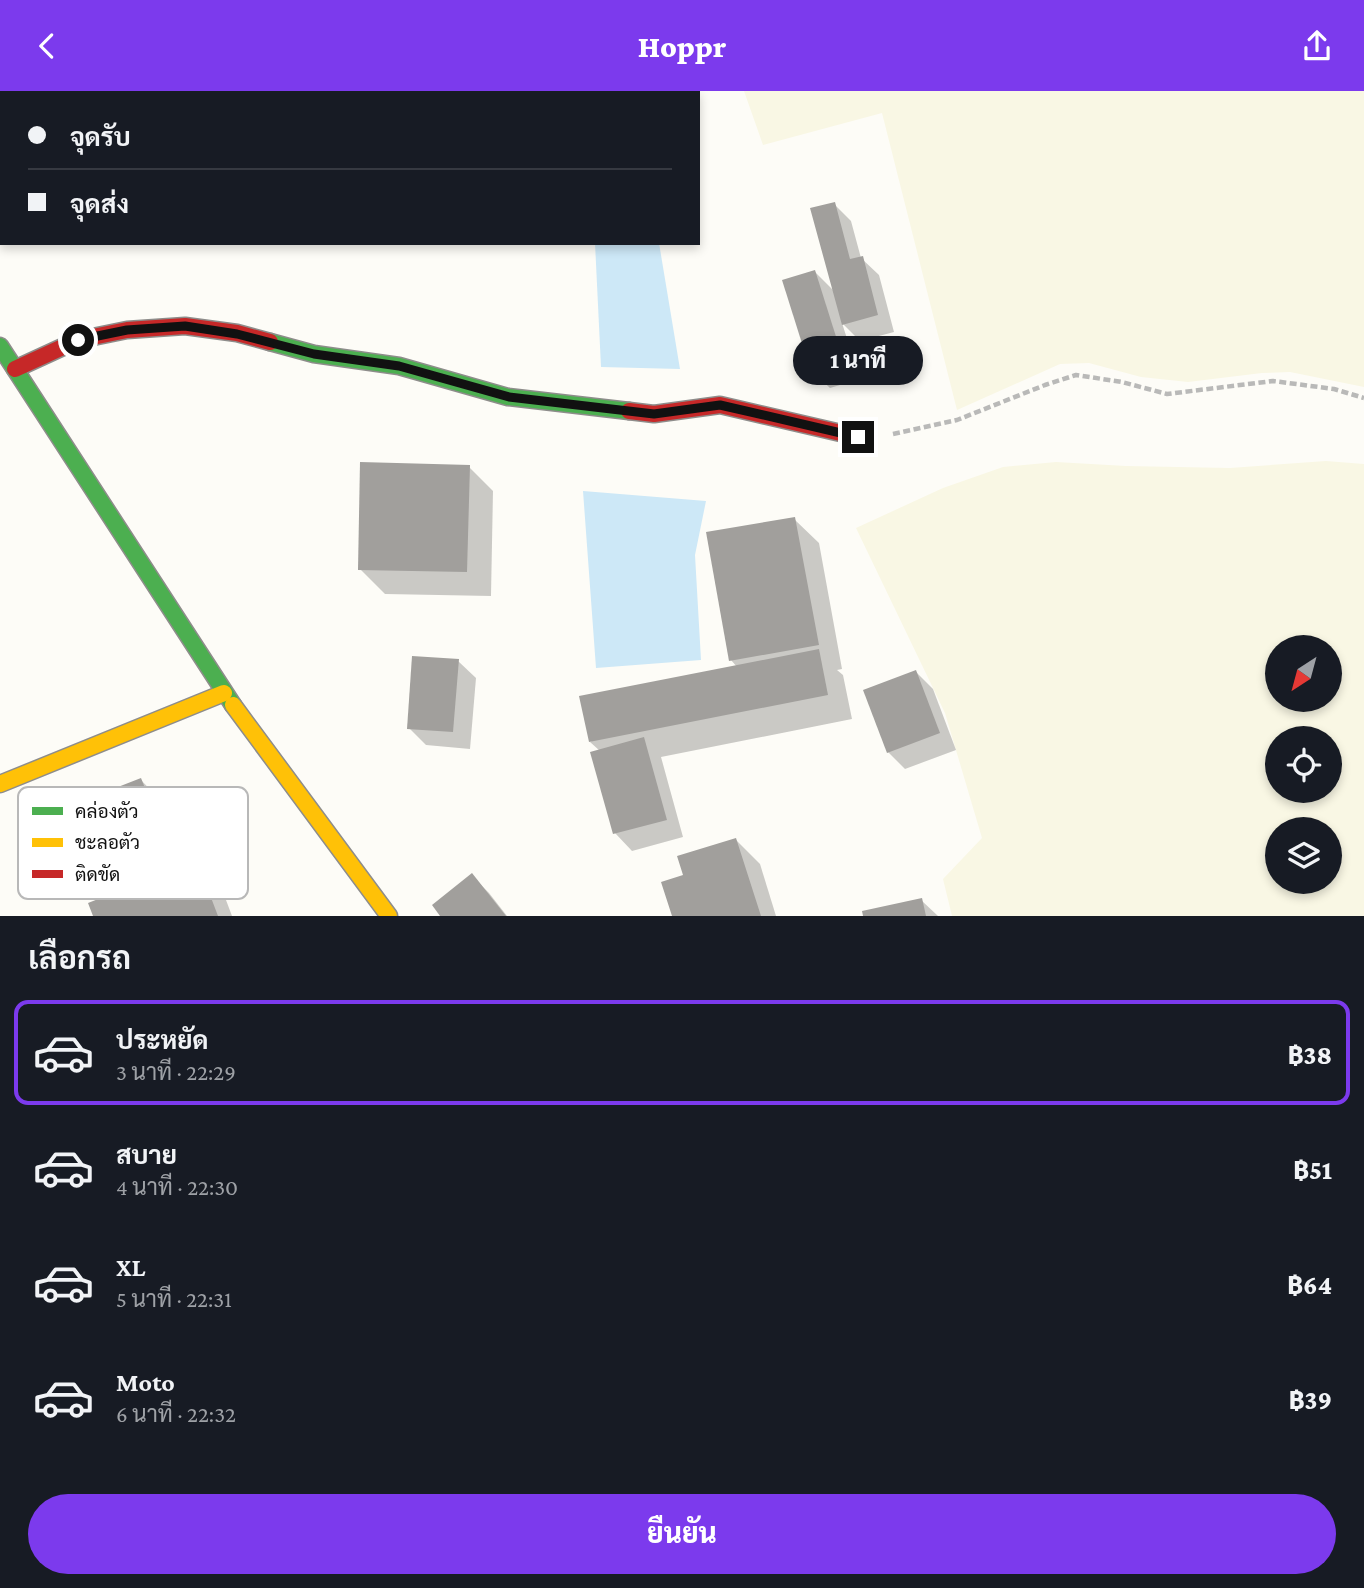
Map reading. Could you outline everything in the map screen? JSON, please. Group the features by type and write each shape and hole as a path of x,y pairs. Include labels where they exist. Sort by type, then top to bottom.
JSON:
{"street":[{"path":"15,369 78,340 127,330 185,326 237,334 314,354 399,366 509,397 654,414 720,405 858,437"},
{"path":"0,346 224,693 389,916"},
{"path":"0,784 224,693"}],"path":[{"path":"858,437 903,433 957,420 1076,375 1122,382 1167,394 1273,381 1334,390 1364,398"}],"shaded area":[{"path":"744,91 1364,91 1364,387 1290,372 1188,382 1141,377 1089,363 1060,364 957,410 882,113 763,145"},
{"path":"1326,461 1364,464 1364,916 952,916 943,879 982,838 945,713 856,528 943,488 1003,467 1056,462 1230,468"}],"water":[{"path":"595,245 659,245 680,369 601,367"},
{"path":"583,491 706,501 695,555 701,660 596,668"}],"building":[{"path":"835,202 850,259 863,256 878,315 842,325 810,208"},
{"path":"815,270 844,362 811,372 782,280"},
{"path":"360,462 470,465 467,572 358,570"},
{"path":"795,517 819,645 729,661 706,532"},
{"path":"819,649 828,695 589,742 579,696"},
{"path":"412,656 459,659 453,732 407,729"},
{"path":"916,670 940,733 887,753 863,690"},
{"path":"644,737 667,820 613,834 590,752"},
{"path":"141,778 145,787 118,787"},
{"path":"736,838 761,916 672,916 661,882 683,875 677,856"},
{"path":"472,873 506,916 440,916 432,905"},
{"path":"922,898 926,916 863,916 862,911"},
{"path":"98,899 212,899 218,916 93,916 88,903"}],"traffic: fast":[{"path":"270,342 314,354 399,366 508,397 629,411"},
{"path":"0,346 233,705"}],"traffic: slow":[{"path":"0,784 224,693"},
{"path":"233,705 389,916"}],"traffic: jam":[{"path":"15,369 78,340 127,330 185,326 237,333 270,342"},
{"path":"629,411 654,414 720,405 858,437"}],"route":[{"path":"78,340 127,330 185,326 237,334 314,354 399,366 509,397 654,414 720,405 858,437"}]}
